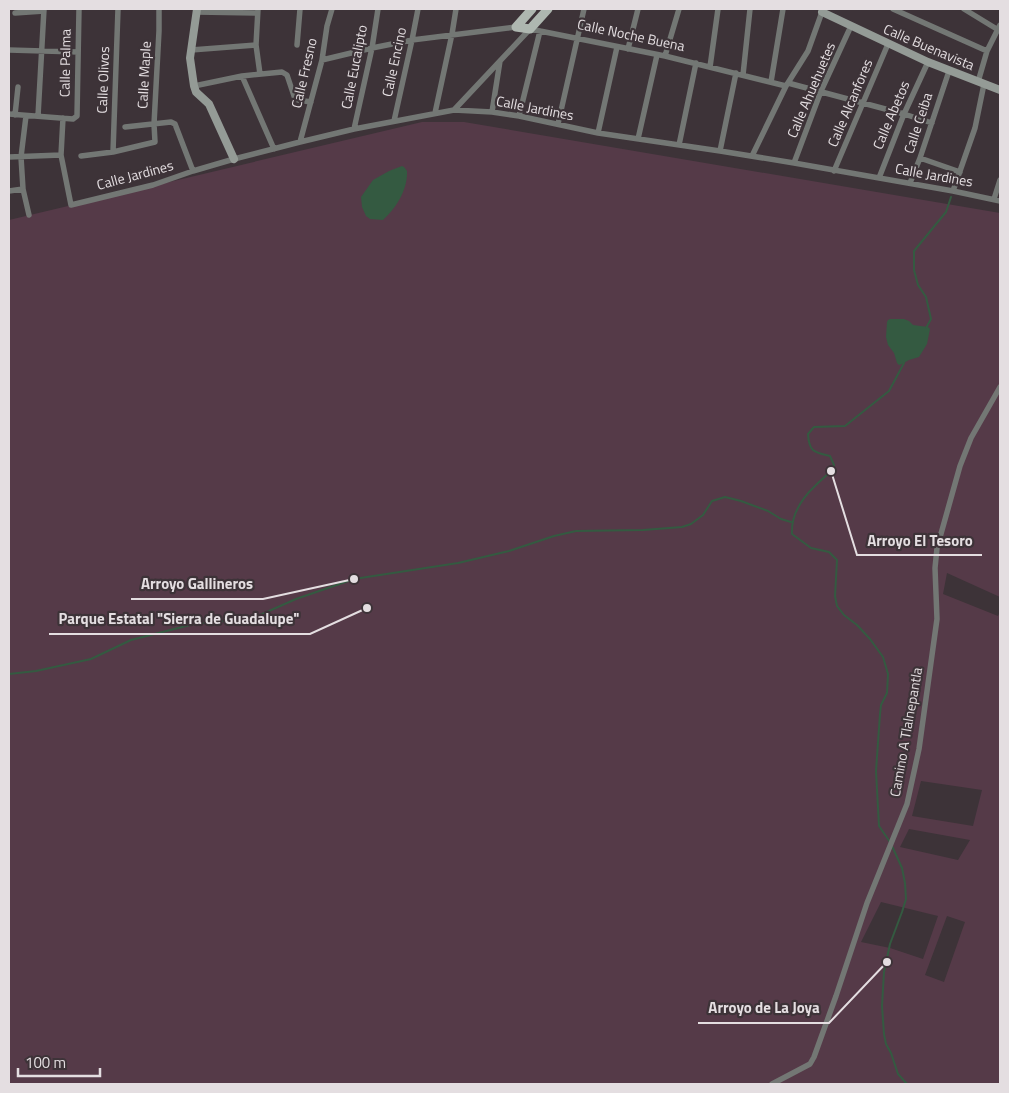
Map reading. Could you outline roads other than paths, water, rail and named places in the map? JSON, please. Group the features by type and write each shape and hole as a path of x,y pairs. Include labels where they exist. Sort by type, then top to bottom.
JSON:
{"main road":[{"path":"516,27 532,9"},
{"path":"530,29 548,9"},
{"name":"Calle Noche Buena","path":"516,27 530,29"}],"street":[{"name":"Calle Palma","path":"63,118 75,118 76,116 79,9"},
{"name":"Calle Olivos","path":"112,152 118,9"},
{"name":"Calle Maple","path":"112,152 155,142 156,139 154,124 159,31 158,9"},
{"path":"297,45 300,9"},
{"name":"Calle Fresno","path":"300,142 322,60 327,26 332,9"},
{"name":"Calle Eucalipto","path":"354,129 372,48 378,9"},
{"name":"Calle Encino","path":"394,121 418,9"},
{"path":"435,113 456,9"},
{"path":"558,124 584,9"},
{"path":"628,49 637,9"},
{"path":"665,56 679,9"},
{"path":"710,67 718,9"},
{"path":"743,75 750,9"},
{"path":"771,82 782,9"},
{"path":"894,9 987,51"},
{"path":"953,191 975,128 987,51 999,29 964,9"},
{"path":"15,13 44,10 38,116"},
{"path":"234,159 210,104 196,92 194,86 190,58 197,10 258,11 256,45 260,74"},
{"path":"752,156 787,85 808,51 822,10"},
{"name":"Calle Buenavista","path":"822,10 851,26 928,62 1000,90"},
{"name":"Calle Ahuehuetes","path":"794,163 821,92 851,26"},
{"name":"Calle Noche Buena","path":"322,60 412,40 516,27"},
{"path":"454,110 530,29"},
{"name":"Calle Noche Buena","path":"530,29 665,56 821,92 932,123"},
{"path":"519,116 540,31"},
{"name":"Calle Alcanfores","path":"834,171 888,44"},
{"path":"191,50 256,45"},
{"path":"598,133 617,47"},
{"path":"9,50 78,52"},
{"path":"638,139 657,55"},
{"path":"492,112 500,61"},
{"name":"Calle Abetos","path":"879,178 904,114 928,62"},
{"path":"679,145 696,63"},
{"name":"Calle Ceiba","path":"910,183 949,71"},
{"path":"194,86 242,76 282,72 285,73 295,99 311,102"},
{"path":"720,151 736,73"},
{"path":"242,76 274,148"},
{"path":"9,157 61,155 63,118 12,115 18,86"},
{"name":"Calle Jardines","path":"61,155 71,205 153,185 193,171 274,148 354,129 454,110 492,112 519,116 598,133 794,163 997,200"},
{"path":"26,116 21,157 24,189 30,215"},
{"path":"124,127 171,122 175,124 193,171"},
{"path":"81,156 112,152"},
{"path":"920,158 960,172"},
{"path":"997,200 1000,180"},
{"path":"9,191 24,189"},
{"name":"Camino A Tlalnepantla","path":"772,1084 810,1064 814,1057 867,903 907,804 919,749 937,619 936,548 960,466 983,415 1000,387"}],"waterway":[{"path":"926,328 931,319 926,297 918,285 914,270 914,251 946,212 951,197"},
{"path":"890,842 879,826 876,771 881,705 887,693 888,674 883,657 870,639 837,606 835,596 837,560 829,552 811,548 792,534 792,527 795,514 802,501 834,465 830,456 816,452 811,448 808,434 814,427 845,426 889,391 904,363"},
{"path":"9,674 36,671 91,659 131,640 194,624 253,618 296,599 354,579 458,563 509,551 554,536 576,531 643,530 682,527 691,524 703,515 712,501 725,497 768,511 781,519 791,522"},
{"path":"892,846 902,868 906,899 890,944 884,972 882,1006 886,1044 898,1074 907,1084"}],"place":[{"name":"Arroyo El Tesoro","path":"831,471"},
{"name":"Arroyo Gallineros","path":"354,579"},
{"name":"Parque Estatal \"Sierra de Guadalupe\"","path":"367,608"},
{"name":"Arroyo de La Joya","path":"887,962"}]}
